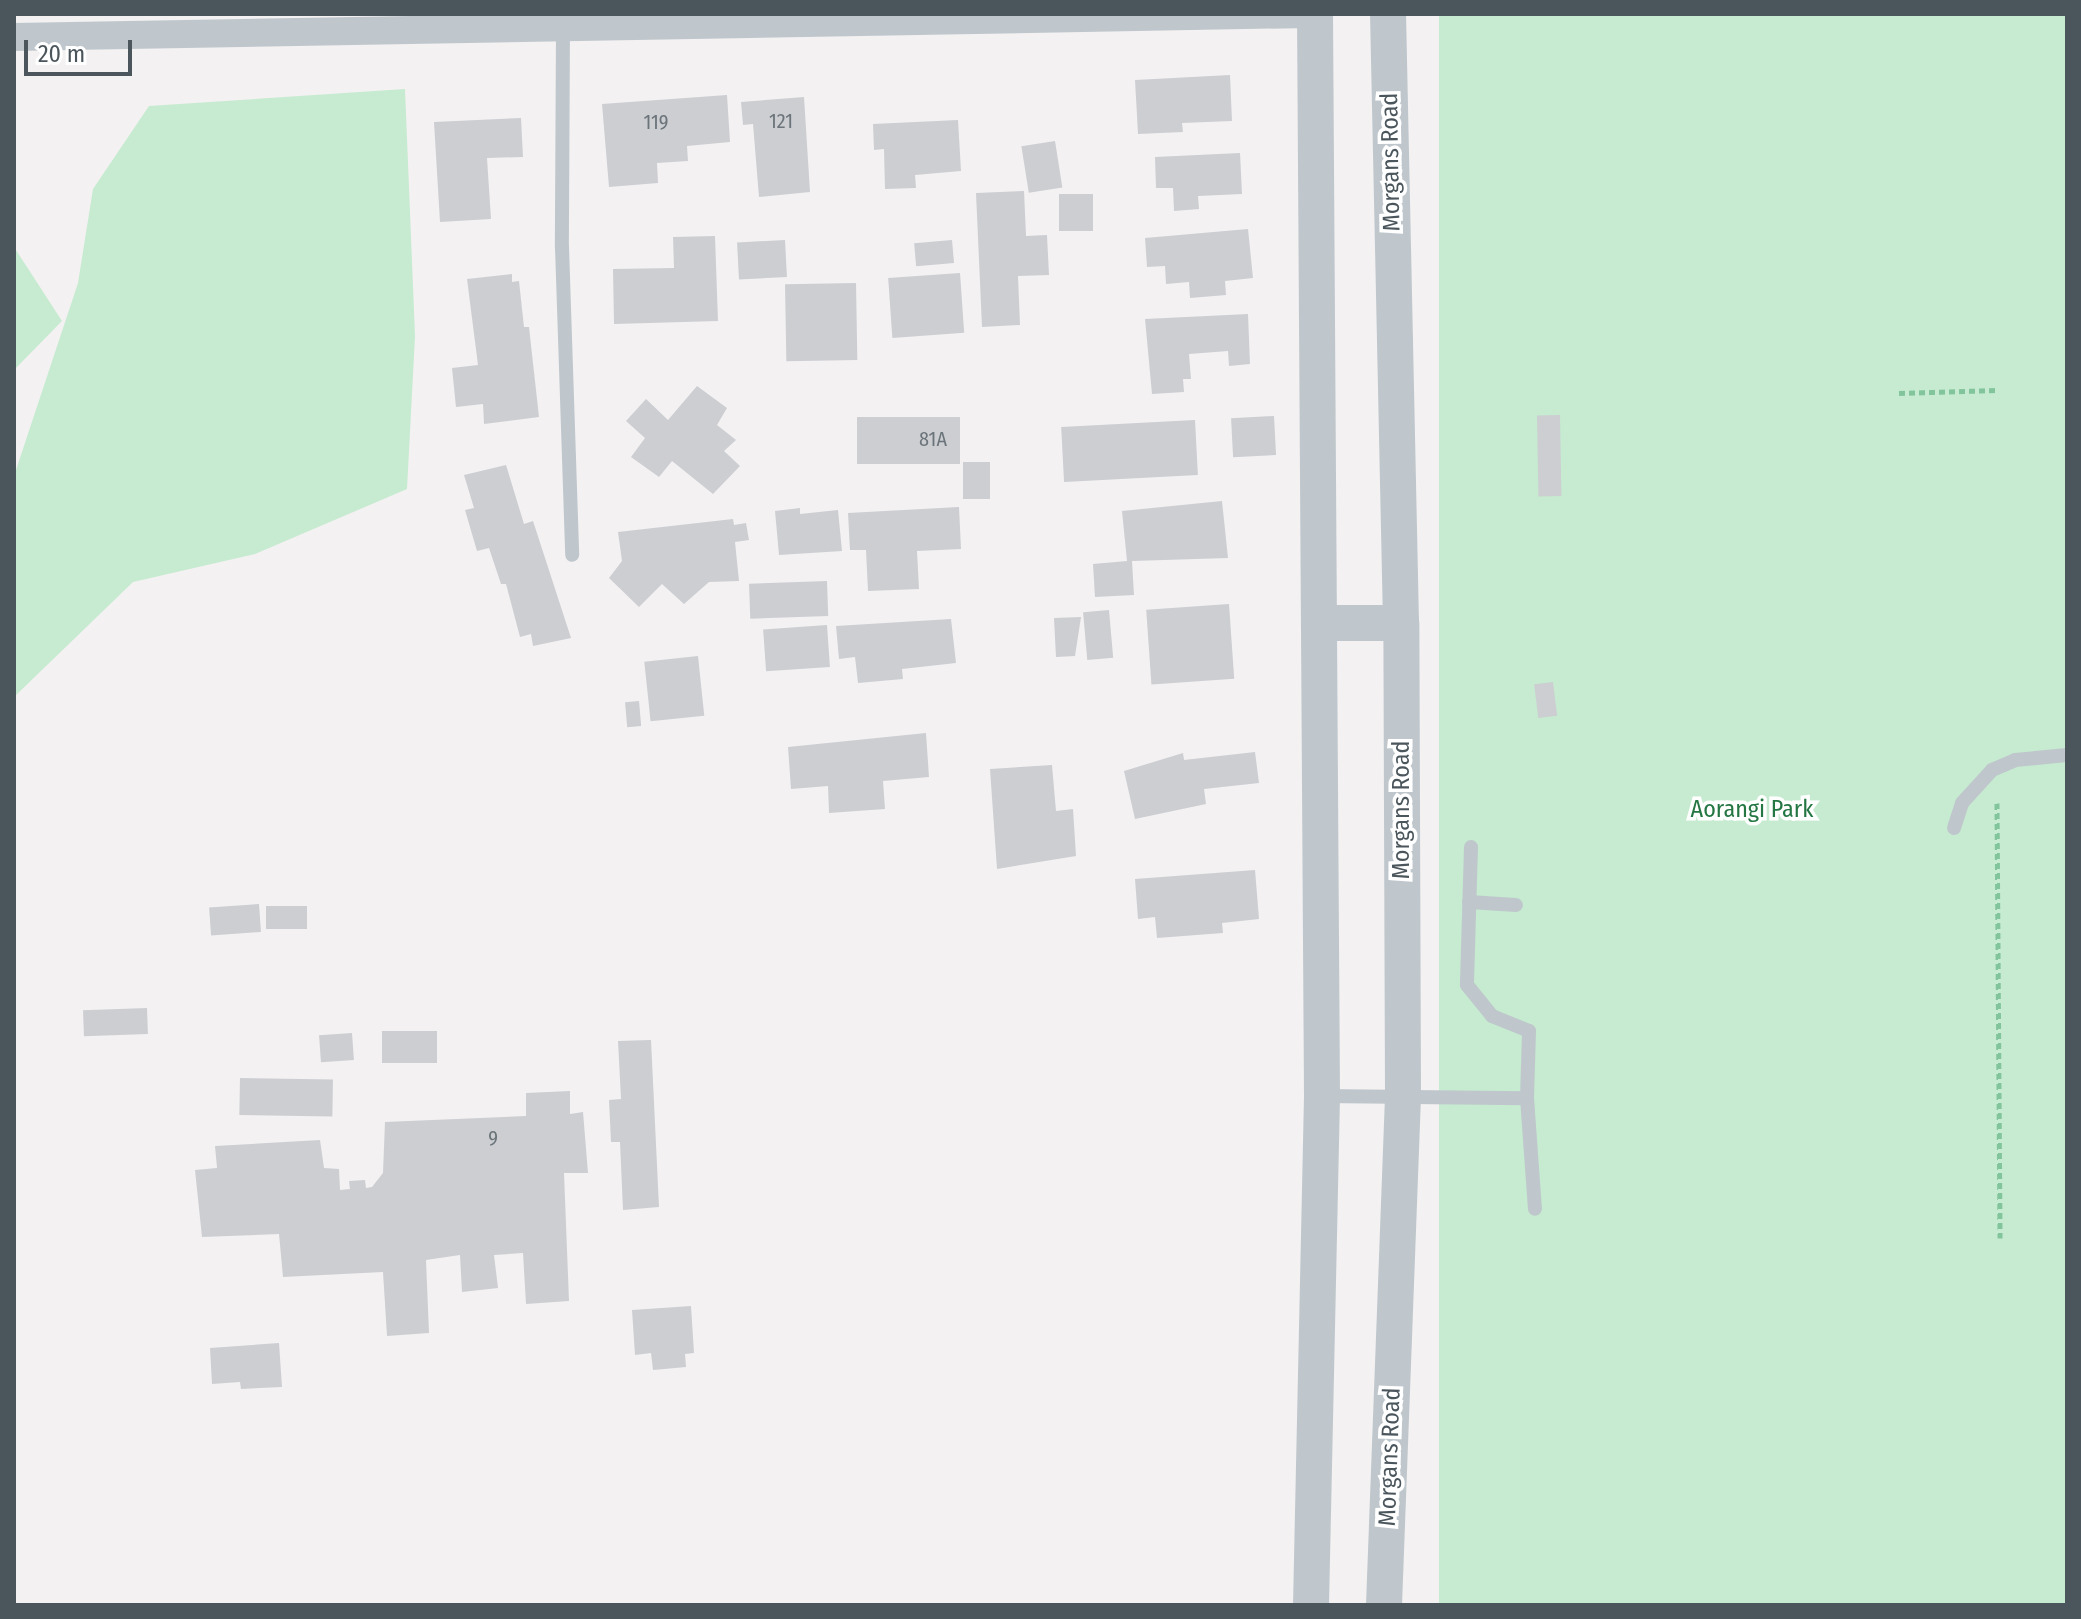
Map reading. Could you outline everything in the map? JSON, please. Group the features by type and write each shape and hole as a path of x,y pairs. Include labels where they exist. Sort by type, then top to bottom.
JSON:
{"street":[{"path":"14,37 563,27 688,19 1313,14 1322,623 1322,1096 1311,1605"},
{"name":"Morgans Road","path":"1384,1605 1403,1096 1401,623 1388,14"},
{"path":"1322,623 1401,623"}],"lane":[{"path":"563,27 562,247 572,555"},
{"path":"1954,828 1962,803 1992,770 2015,760 2067,755"},
{"path":"1471,847 1467,985 1492,1016 1529,1031 1527,1098 1535,1209"},
{"path":"1469,902 1516,905"},
{"path":"1322,1096 1527,1098"}],"path":[{"path":"1899,393 1997,390"},
{"path":"2000,1238 1993,963 1994,851 1997,798 2005,792"}],"green space":[{"name":"Aorangi Park","path":"1439,14 2067,14 2067,1605 1439,1605"},
{"path":"405,89 415,336 407,489 255,554 133,582 14,697 14,476 78,283 93,189 149,106"},
{"path":"14,247 62,321 14,370"}],"building":[{"path":"1230,75 1232,121 1182,123 1183,132 1138,134 1135,80"},
{"path":"727,95 730,142 687,146 688,161 657,163 658,183 609,187 602,104"},
{"path":"804,97 810,192 759,197 753,124 743,125 741,102"},
{"path":"521,118 523,157 487,158 491,219 440,222 434,122"},
{"path":"958,120 961,171 915,175 916,188 885,189 884,149 874,150 873,124"},
{"path":"1055,141 1062,187 1029,193 1021,146"},
{"path":"1240,153 1242,194 1198,196 1199,209 1174,211 1173,188 1156,188 1155,157"},
{"path":"1024,191 1026,236 1047,235 1049,275 1018,276 1020,325 982,327 976,193"},
{"path":"1059,194 1093,194 1093,231 1059,231"},
{"path":"1248,229 1253,278 1225,281 1226,295 1190,298 1189,282 1166,284 1165,266 1147,267 1145,238"},
{"path":"715,236 718,321 614,324 613,269 674,268 673,237"},
{"path":"785,240 787,277 739,279 737,243"},
{"path":"952,240 954,263 916,266 914,243"},
{"path":"960,273 964,333 892,338 888,278"},
{"path":"512,274 512,282 519,281 524,327 529,327 539,417 484,424 483,404 456,407 452,368 478,365 467,279"},
{"path":"856,283 857,360 786,361 785,284"},
{"path":"1248,314 1250,364 1229,366 1228,351 1189,354 1191,379 1183,379 1184,392 1152,394 1145,319"},
{"path":"697,386 727,408 717,425 736,440 724,451 740,466 713,494 672,461 659,477 631,457 645,438 626,421 646,399 668,420"},
{"path":"1537,415 1560,415 1561,496 1538,496"},
{"path":"1274,416 1276,455 1233,457 1231,418"},
{"path":"857,417 960,417 960,464 857,464"},
{"path":"1195,420 1198,475 1064,482 1061,427"},
{"path":"963,462 990,462 990,499 963,499"},
{"path":"506,465 524,524 533,521 571,638 533,646 531,634 520,637 506,584 501,584 489,548 477,551 465,510 474,508 464,475"},
{"path":"1222,501 1228,558 1132,561 1134,595 1095,597 1093,564 1127,561 1122,511"},
{"path":"959,507 961,549 917,551 919,589 868,591 866,550 850,550 848,513"},
{"path":"800,508 800,514 838,510 842,551 779,555 775,511"},
{"path":"733,519 734,525 746,523 749,540 735,542 739,581 709,582 684,604 662,584 639,607 609,578 622,561 618,532"},
{"path":"827,581 828,616 750,619 749,584"},
{"path":"1229,604 1234,679 1151,685 1146,610"},
{"path":"1109,610 1113,658 1087,660 1083,612"},
{"path":"1081,617 1075,656 1056,657 1054,618"},
{"path":"951,619 956,663 902,669 903,679 858,683 855,657 839,659 836,626"},
{"path":"827,625 830,667 766,671 763,629"},
{"path":"698,656 704,716 651,721 644,662"},
{"path":"1553,682 1557,716 1538,718 1534,684"},
{"path":"639,701 641,726 627,727 625,702"},
{"path":"926,733 929,777 883,781 885,809 829,813 828,786 791,789 788,747"},
{"path":"1255,752 1259,783 1204,789 1206,804 1135,819 1124,771 1183,753 1184,760"},
{"path":"1052,765 1056,811 1073,809 1076,856 997,869 990,769"},
{"path":"1255,870 1259,919 1222,923 1223,933 1157,938 1155,917 1138,919 1135,879"},
{"path":"259,904 261,932 211,935 209,907"},
{"path":"266,906 307,906 307,929 266,929"},
{"path":"147,1008 148,1034 84,1036 83,1010"},
{"path":"382,1031 437,1031 437,1063 382,1063"},
{"path":"352,1033 354,1060 321,1062 319,1035"},
{"path":"651,1040 659,1207 623,1210 620,1142 611,1142 609,1100 621,1099 618,1041"},
{"path":"240,1078 333,1080 332,1117 239,1115"},
{"path":"570,1091 570,1114 583,1112 588,1173 564,1173 569,1301 526,1304 523,1253 494,1255 498,1288 462,1292 460,1255 426,1260 429,1333 387,1336 383,1272 283,1277 279,1234 202,1237 195,1170 217,1168 215,1146 320,1140 324,1168 339,1169 340,1190 350,1189 349,1181 365,1180 366,1188 372,1187 383,1173 385,1122 526,1116 526,1093"},
{"path":"691,1306 694,1353 685,1354 686,1367 653,1370 651,1353 635,1355 632,1310"},
{"path":"279,1343 282,1387 241,1389 240,1382 212,1384 210,1348"}]}
